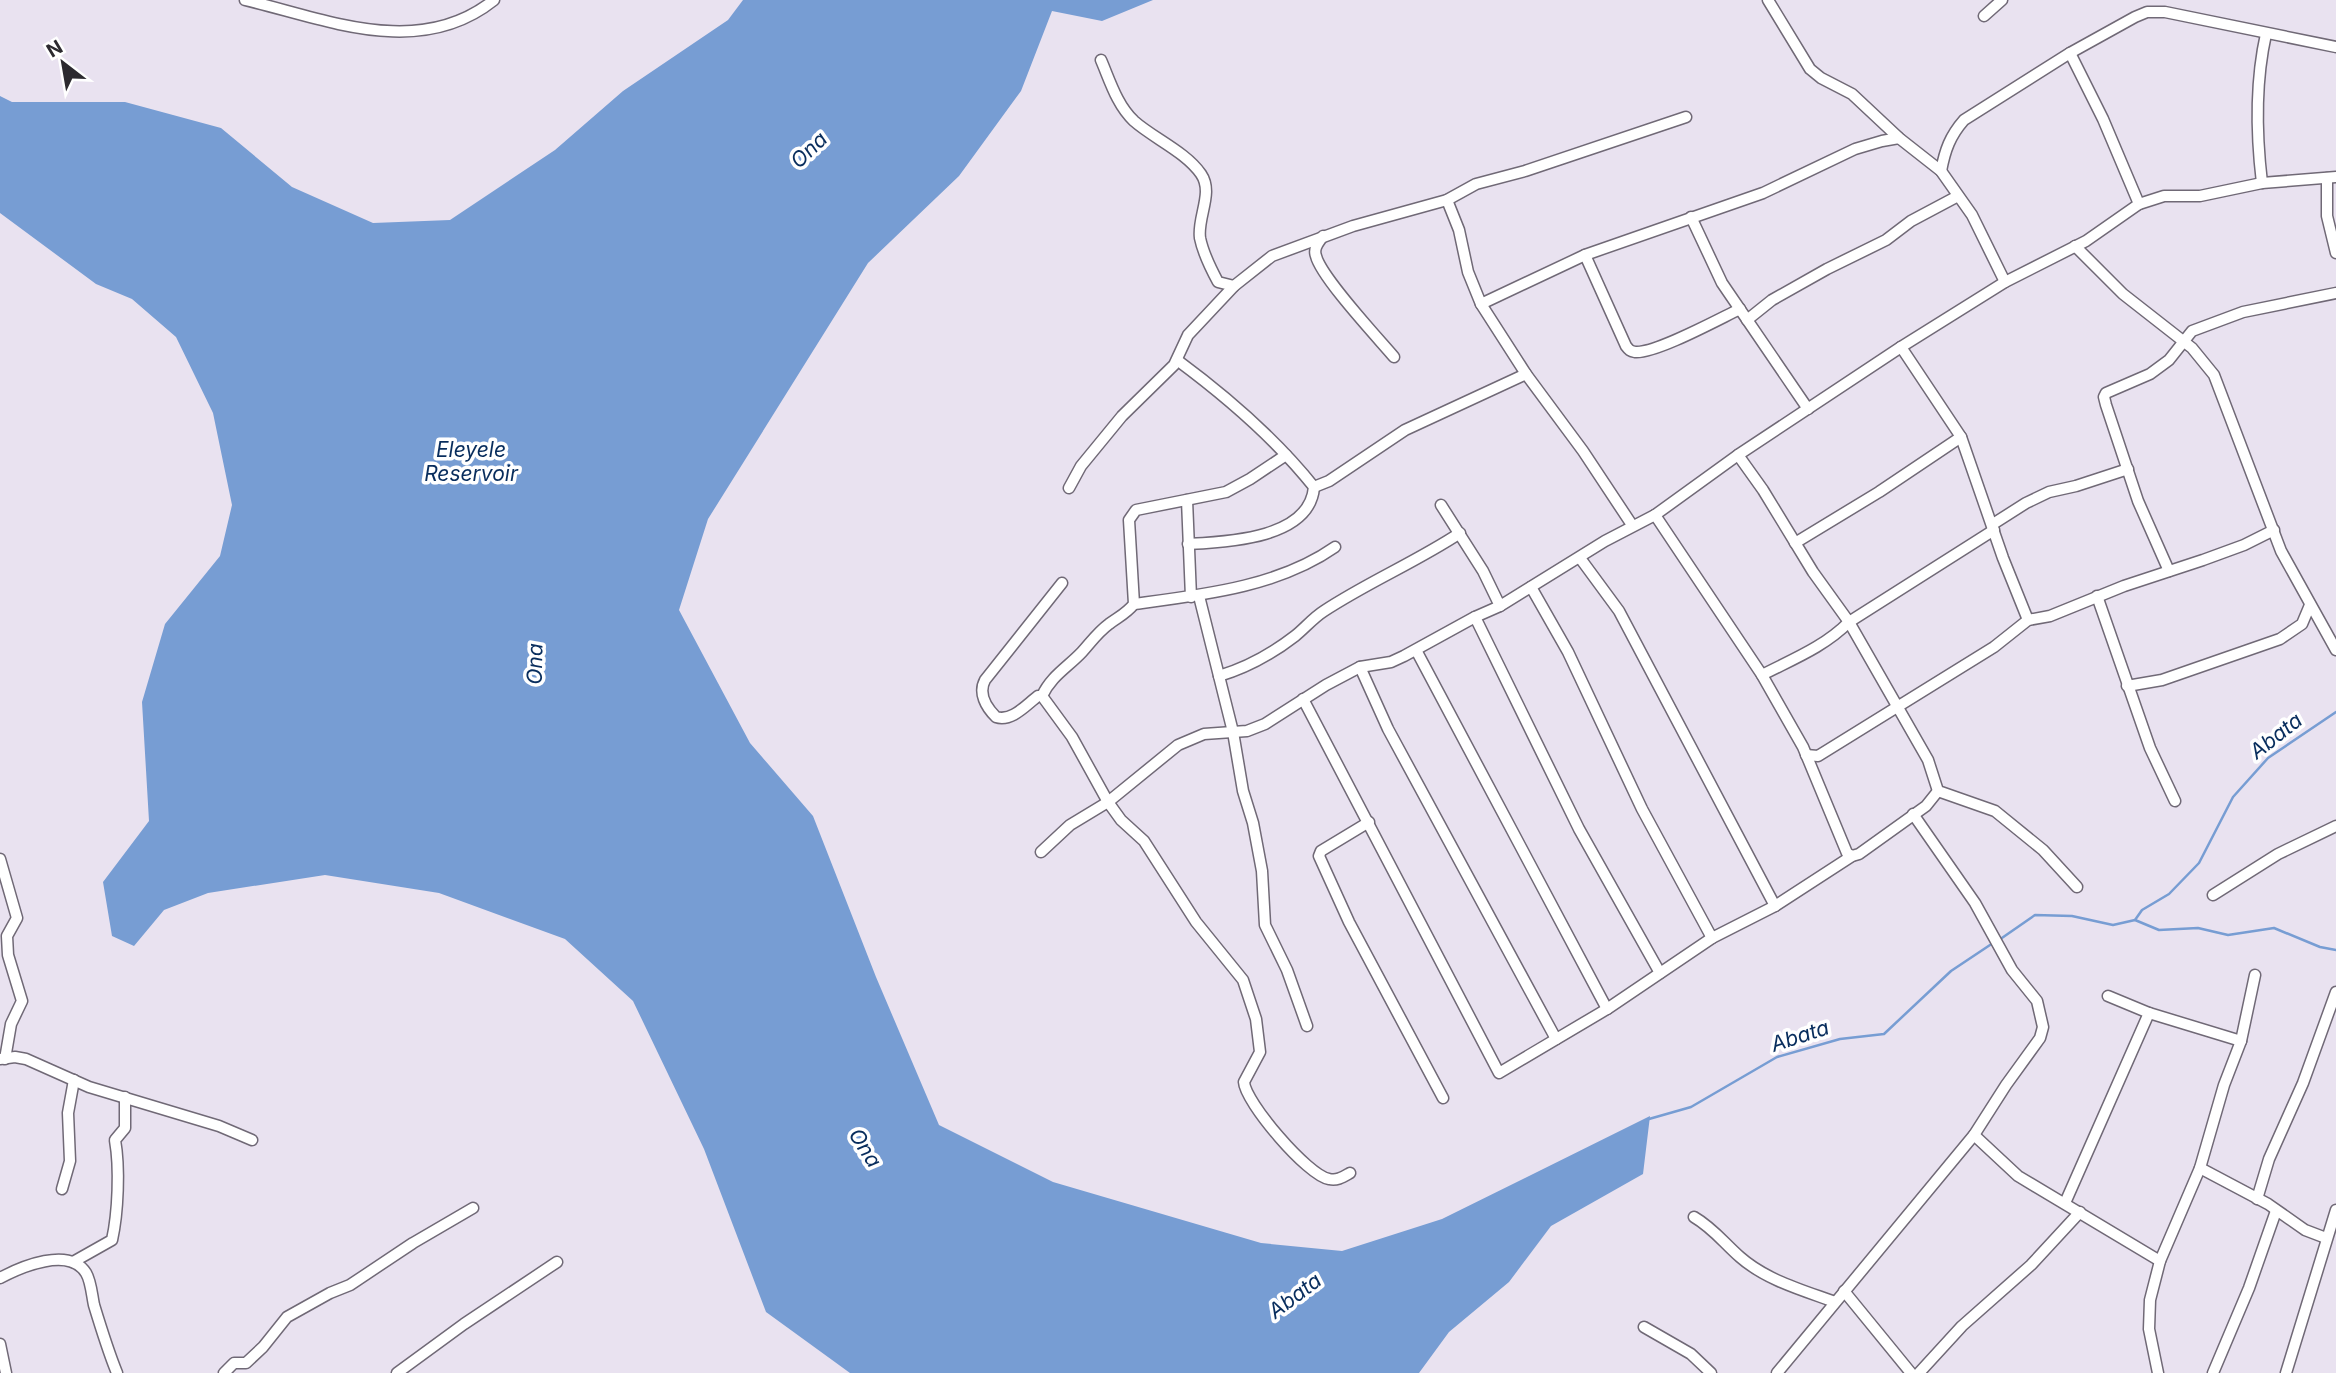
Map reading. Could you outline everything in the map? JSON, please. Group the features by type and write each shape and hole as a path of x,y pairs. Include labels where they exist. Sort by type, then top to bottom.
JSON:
{"street":[{"path":"245,0 365,30 408,31 442,28 466,18 494,0"},
{"path":"1768,0 1810,69 1821,78 1852,94 1899,138 1941,171 1972,215 2005,282"},
{"path":"1984,16 2002,0"},
{"path":"1941,171 1945,149 1964,120 2070,53 2147,12 2165,12 2336,47"},
{"path":"2262,183 2257,124 2266,34"},
{"path":"2070,53 2098,108 2139,204"},
{"path":"1101,60 1121,105 1135,121 1166,141 1202,175 1207,190 1200,237 1212,271 1219,282 1234,286"},
{"path":"1069,488 1081,466 1122,416 1177,360 1188,335 1234,286 1272,256 1323,236 1447,200 1476,184 1525,171 1686,117"},
{"path":"1480,304 1584,255 1763,193 1855,149 1899,138"},
{"path":"1041,852 1070,825 1108,802 1159,759 1191,737 1247,731 1265,724 1360,667 1391,662 1500,606 1632,526 1655,515 1738,455 1901,347 2005,282 2117,221 2139,204 2164,196 2200,196 2262,183 2332,178 2327,215 2336,253"},
{"path":"1747,320 1772,300 1886,240 1911,220 1958,196"},
{"path":"1447,200 1459,230 1468,272 1480,304 1632,526"},
{"path":"1691,217 1712,267 1808,409"},
{"path":"1323,236 1315,247 1315,255 1324,272 1394,356"},
{"path":"2075,246 2123,294 2185,341 2214,374 2281,551 2336,650"},
{"path":"1584,255 1626,346 1631,351 1658,347 1740,309"},
{"path":"2169,571 2138,501 2104,397 2106,393 2150,374 2169,360 2192,331 2243,312 2336,293"},
{"path":"1901,347 1961,437 2028,620"},
{"path":"1177,360 1214,387 1286,455 1314,487 1313,497 1307,508 1292,522 1276,531 1223,542 1188,544"},
{"path":"1314,487 1329,481 1405,430 1526,374"},
{"path":"1795,543 1879,492 1961,437"},
{"path":"1042,696 1054,676 1110,623 1125,615 1134,604 1129,520 1136,510 1226,492 1286,455"},
{"path":"1738,455 1849,622 1930,764 1938,791"},
{"path":"1762,675 1813,650 1839,633 1849,622 2026,503 2049,492 2128,469"},
{"path":"1187,500 1188,544 1195,596 1219,676 1233,732 1243,791 1259,850 1265,925 1287,970 1307,1026"},
{"path":"1441,505 1483,571 1500,606"},
{"path":"1655,515 1762,675 1806,755 1847,853 1852,856"},
{"path":"1806,755 1818,755 1898,707 1994,647 2028,620 2050,616 2096,596 2244,545 2274,530"},
{"path":"1219,676 1272,651 1323,611 1428,554 1460,533"},
{"path":"1134,604 1195,596 1303,567 1335,547"},
{"path":"1580,558 1619,611 1775,906"},
{"path":"1062,583 981,688 992,714 1004,719 1011,717 1038,696 1046,698 1072,737 1108,802 1121,820 1144,841 1196,922 1243,980 1260,1038 1258,1059 1244,1082 1248,1097 1288,1147 1315,1174 1328,1180 1350,1173"},
{"path":"1531,587 1568,652 1642,808 1712,939"},
{"path":"2096,596 2150,748 2175,801"},
{"path":"2127,686 2162,680 2280,639 2302,624 2310,605"},
{"path":"1475,617 1579,829 1660,973"},
{"path":"1416,650 1607,1009"},
{"path":"1360,667 1388,729 1556,1039"},
{"path":"1303,699 1499,1073 1607,1009 1712,939 1775,906 1859,854 1926,806 1938,791"},
{"path":"1938,791 1995,811 2043,850 2077,887"},
{"path":"1777,1373 1974,1135 2040,1038 2043,1027 2037,1002 2012,970 1975,904 1913,814"},
{"path":"1369,822 1321,851 1319,856 1349,922 1443,1098"},
{"path":"2213,895 2278,854 2336,826"},
{"path":"0,859 17,918 7,936 8,955 22,1001 11,1024 2,1059 26,1059 74,1080 219,1126 252,1140"},
{"path":"2158,1373 2149,1316 2160,1262 2200,1168 2224,1085 2241,1041 2255,975"},
{"path":"2257,1199 2269,1159 2303,1083 2336,992"},
{"path":"2108,996 2149,1013 2241,1041"},
{"path":"2065,1203 2149,1013"},
{"path":"62,1189 70,1161 68,1113 74,1080"},
{"path":"0,1278 46,1261 73,1262 112,1240 118,1159 115,1140 125,1128 125,1097"},
{"path":"1974,1135 2018,1176 2160,1262"},
{"path":"2200,1168 2257,1199 2305,1230 2326,1238"},
{"path":"224,1373 234,1363 246,1363 287,1317 350,1285 413,1243 473,1209"},
{"path":"2286,1373 2336,1210"},
{"path":"2213,1373 2249,1288 2276,1211"},
{"path":"1919,1373 1962,1326 2031,1265 2080,1212"},
{"path":"1695,1217 1712,1227 1741,1258 1753,1266 1783,1284 1835,1302"},
{"path":"73,1262 86,1273 117,1373"},
{"path":"397,1373 557,1262"},
{"path":"1844,1291 1911,1373"},
{"path":"1644,1327 1691,1354 1711,1373"},
{"path":"0,1343 6,1373"}],"water":[{"name":"Eleyele Reservoir","path":"743,0 1153,0 1102,21 1052,11 1021,91 959,176 868,263 708,519 679,610 750,743 813,816 876,977 939,1125 1053,1182 1261,1243 1342,1251 1442,1219 1650,1116 1643,1174 1551,1226 1509,1282 1449,1332 1419,1373 850,1373 766,1312 704,1149 633,1001 565,939 439,893 325,875 208,893 164,910 134,946 112,936 103,882 149,821 142,702 165,624 220,556 232,505 213,413 176,337 132,299 96,284 0,213 0,96 12,102 125,102 221,128 292,187 373,223 450,220 555,150 623,91 728,20"}],"waterway":[{"name":"Abata","path":"1999,940 2035,915 2072,916 2113,925 2135,920 2142,910 2169,894 2199,863 2233,797 2268,758 2336,712"},
{"path":"2135,920 2159,930 2198,928 2228,935 2274,928 2320,947 2336,950"},
{"name":"Abata","path":"1649,1119 1691,1107 1777,1057 1840,1039 1884,1034 1951,971 1993,943"}],"water label":[{"name":"Ona","path":"809,150"},
{"name":"Ona","path":"535,664"},
{"name":"Ona","path":"865,1148"}]}
